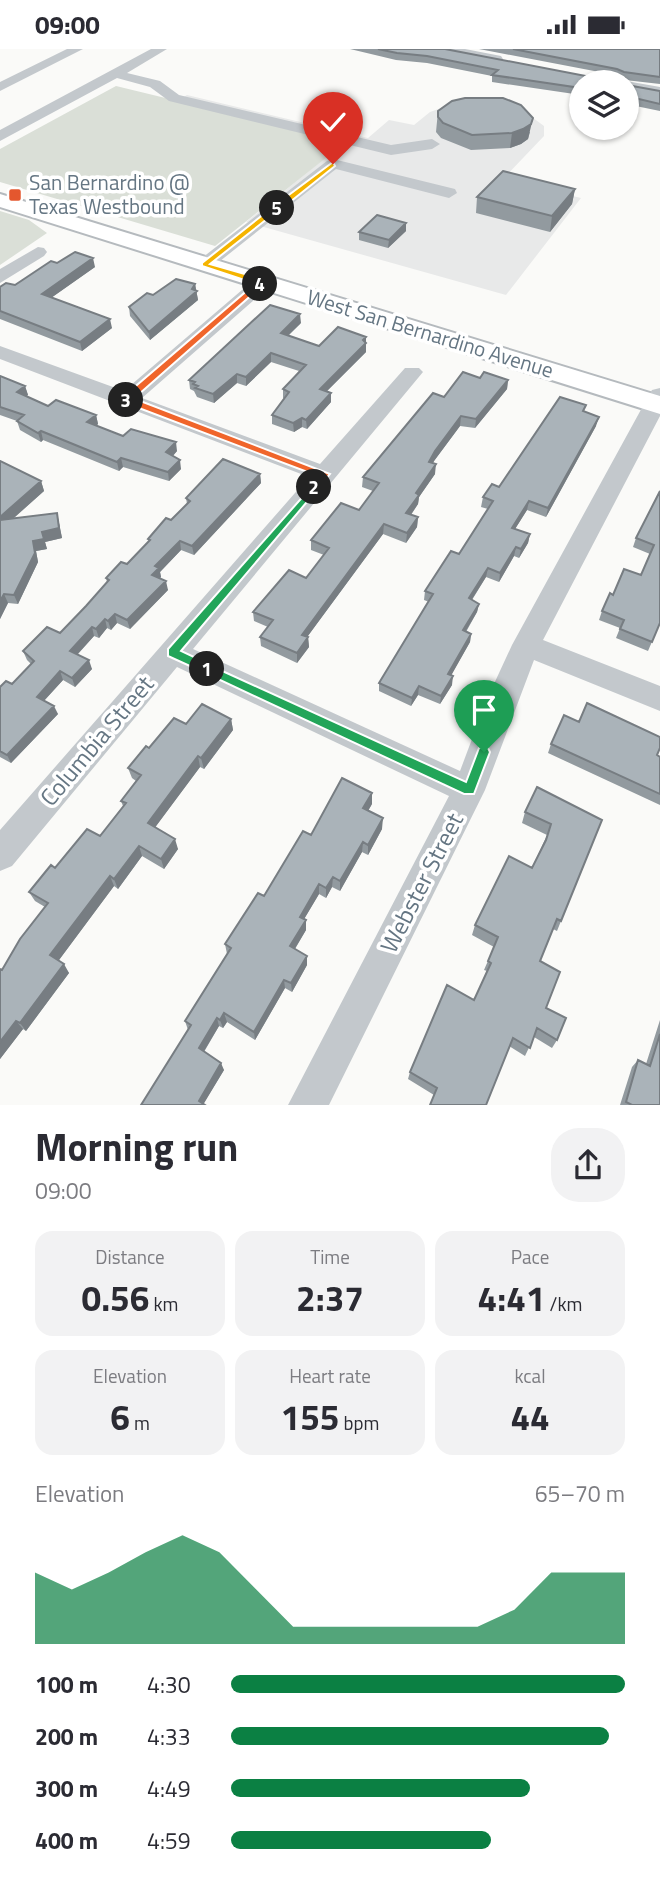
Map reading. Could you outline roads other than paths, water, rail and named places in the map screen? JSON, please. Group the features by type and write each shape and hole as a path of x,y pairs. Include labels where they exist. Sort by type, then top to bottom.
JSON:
{"main road":[{"name":"West San Bernardino Avenue","path":"0,200 204,265 658,401"}],"street":[{"path":"0,87 77,49"},
{"path":"0,136 161,49"},
{"path":"445,49 510,62"},
{"path":"116,74 155,84 174,98 391,150 432,144"},
{"path":"0,75 16,79"},
{"path":"639,87 660,91"},
{"path":"204,265 333,164 449,193"},
{"path":"0,277 38,252"},
{"path":"126,400 263,282"},
{"path":"0,352 324,474"},
{"name":"Columbia Street","path":"0,855 412,372"},
{"name":"Webster Street","path":"308,1105 469,790 502,699 527,645 658,401"},
{"path":"527,645 660,699"},
{"path":"172,652 469,790"}],"place":[{"name":"San Bernardino @ Texas Westbound","path":"15,195"}]}
